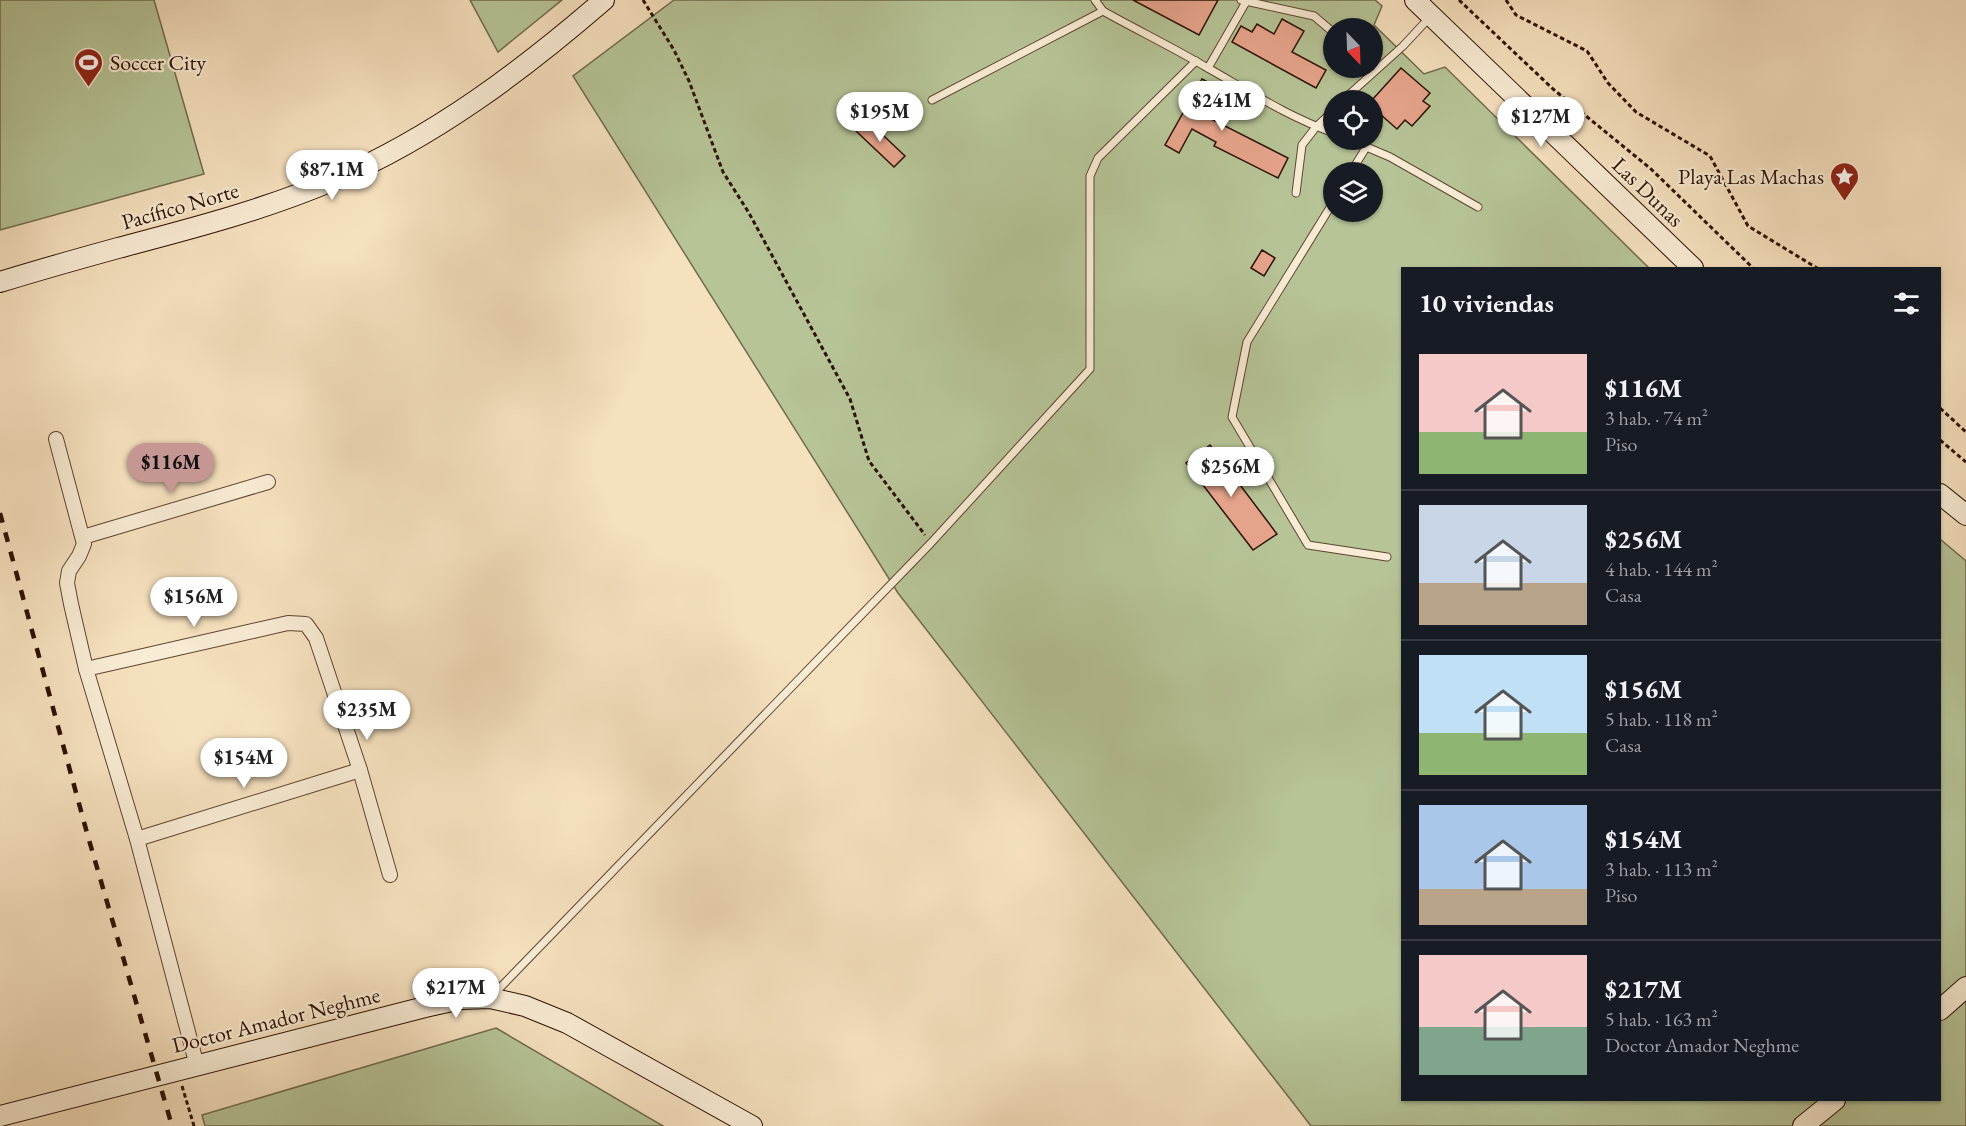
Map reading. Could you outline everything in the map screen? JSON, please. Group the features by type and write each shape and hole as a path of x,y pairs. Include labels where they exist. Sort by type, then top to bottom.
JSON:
{"main road":[{"name":"Pacífico Norte","path":"0,282 187,230 279,201 334,180 410,141 478,99 553,44 604,0"},
{"name":"Las Dunas","path":"1415,0 1692,267"},
{"path":"1941,496 1966,515"},
{"path":"1941,1009 1966,987"},
{"name":"Doctor Amador Neghme","path":"0,1116 425,1007 461,999 490,998 525,1006 567,1023 752,1126"},
{"path":"1803,1126 1833,1101"}],"street":[{"path":"56,440 84,544 69,571 67,583 86,669 136,839 187,1068"},
{"path":"83,537 268,482"},
{"path":"86,669 288,623 306,624 316,638 360,770 390,875"},
{"path":"136,839 360,770"}],"lane":[{"path":"1095,0 1103,11 1243,89 1323,130"},
{"path":"1208,68 1243,1 1314,16 1323,24"},
{"path":"932,100 1103,11"},
{"path":"1383,61 1403,46 1431,15"},
{"path":"490,998 931,543 1090,369 1090,176 1098,158 1196,61"},
{"path":"1353,90 1364,78"},
{"path":"1296,194 1302,145 1323,120"},
{"path":"1375,150 1478,207"},
{"path":"1323,219 1247,342 1232,417 1308,545 1387,557"}],"path":[{"path":"643,0 674,50 689,81 723,172 749,213 850,399 869,461 931,543"},
{"path":"1459,0 1553,89 1651,168 1752,267"},
{"path":"1506,0 1516,15 1587,51 1608,83 1636,112 1710,156 1748,226 1815,267"},
{"path":"1941,409 1966,432"},
{"path":"1941,441 1966,462"},
{"path":"187,1068 194,1126"}],"green space":[{"name":"Soccer City","path":"0,0 154,0 204,174 0,230"},
{"path":"470,0 562,0 498,52"},
{"path":"674,0 1375,0 1382,6 1377,18 1323,18 1323,78 1383,78 1383,34 1424,74 1445,67 1648,267 1401,267 1401,1101 1941,1101 1941,540 1966,561 1966,1126 1311,1126 898,593 573,76"},
{"path":"496,1028 663,1126 205,1126 202,1115"}],"building":[{"path":"1133,0 1218,0 1199,35"},
{"path":"1282,19 1304,31 1292,52 1323,68 1323,75 1316,88 1232,42 1241,26 1252,32 1257,24 1274,34"},
{"path":"1401,68 1430,93 1423,101 1430,106 1412,126 1405,120 1397,129 1383,117 1383,90 1381,90"},
{"path":"1202,79 1228,93 1213,120 1288,158 1278,178 1214,146 1216,142 1192,129 1179,153 1165,145"},
{"path":"867,120 905,156 894,167 856,131"},
{"path":"1262,250 1275,258 1264,276 1251,268"},
{"path":"1210,445 1277,534 1253,550 1186,463"}],"railway":[{"path":"0,513 87,833 172,1126"}],"place":[{"name":"Soccer City","path":"89,88"},
{"name":"Playa Las Machas","path":"1845,202"}]}
